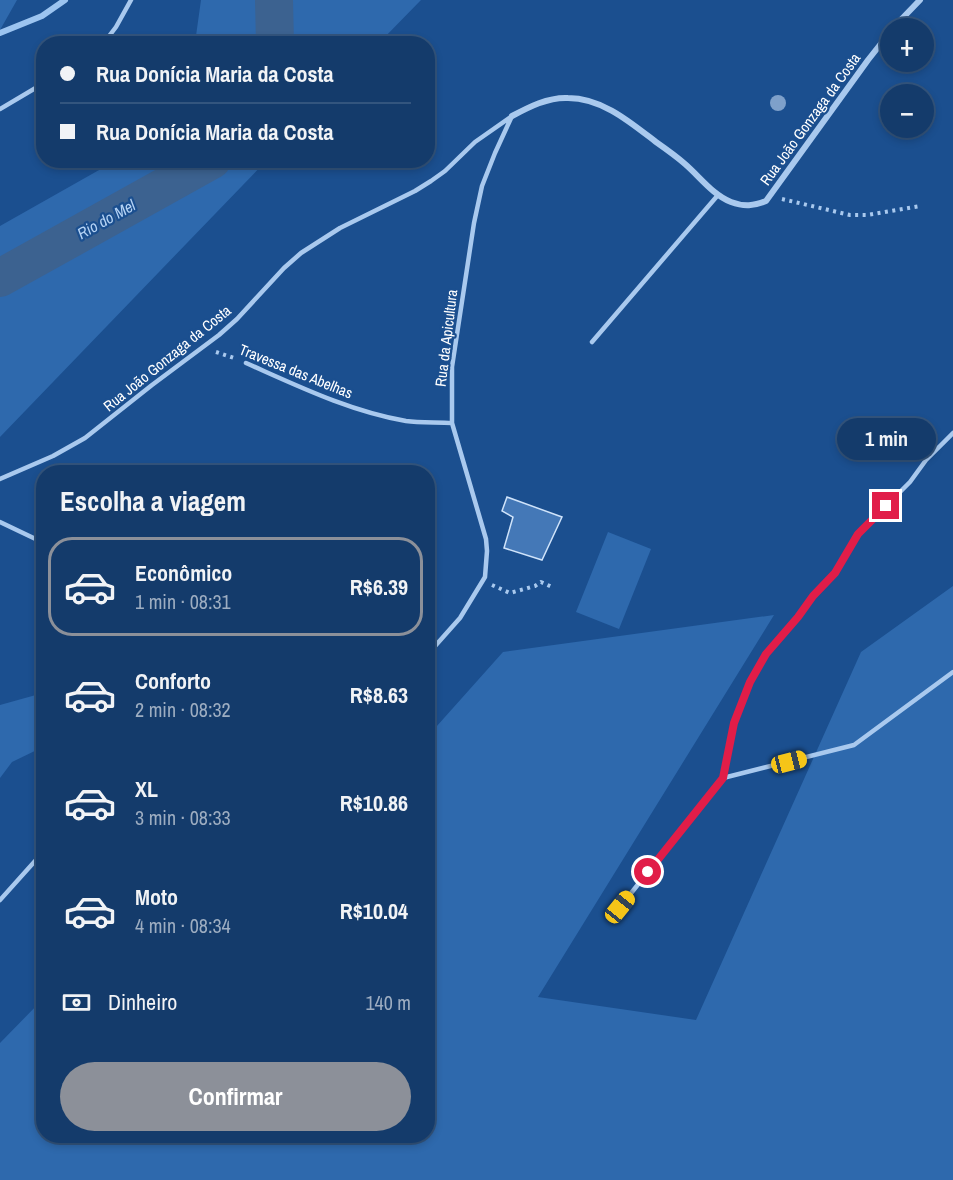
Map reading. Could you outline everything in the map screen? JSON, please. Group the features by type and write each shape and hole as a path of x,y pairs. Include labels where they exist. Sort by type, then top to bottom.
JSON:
{"street":[{"name":"Rua João Gonzaga da Costa","path":"903,18 920,0"},
{"name":"Rua João Gonzaga da Costa","path":"512,116 548,100 579,98 594,103 636,126 684,163 718,195 743,206 755,206 766,201 880,45"}],"lane":[{"path":"109,36 131,0"},
{"path":"0,109 36,88"},
{"name":"Rua João Gonzaga da Costa","path":"0,479 53,456 85,438 237,319 301,253 349,223 431,181 445,171 475,142 512,116"},
{"name":"Rua da Apicultura","path":"435,646 460,618 483,582 487,566 486,539 452,423 451,390 454,347 474,224 483,186 512,116"},
{"path":"592,342 718,195"},
{"name":"Travessa das Abelhas","path":"246,363 330,400 367,411 407,421 452,423"},
{"path":"620,907 723,778 734,723 750,682 766,654 813,596 835,573 858,534 910,482 926,460 953,433"},
{"path":"0,522 36,539"},
{"path":"723,778 854,745 953,672"},
{"path":"0,900 36,860"}],"path":[{"path":"770,195 850,215 867,215 921,206"},
{"name":"Travessa das Abelhas","path":"204,347 246,363"},
{"path":"483,582 510,593 541,582 552,587"}],"shaded area":[{"path":"0,0 17,0 0,30"},
{"path":"201,0 421,0 386,36 196,36"},
{"path":"103,168 259,168 0,437 0,226"},
{"path":"608,532 651,549 619,629 576,612"},
{"path":"953,586 953,1180 0,1180 0,1043 36,1006 36,1143 435,1143 435,728 503,652 774,615 538,997 696,1020 861,652"},
{"path":"36,695 36,750 12,762 0,778 0,705"}],"building":[{"path":"507,497 562,517 542,560 504,548 513,517 502,511"}],"waterway":[{"path":"0,33 42,16 65,0"},
{"name":"Rio do Mel","path":"274,0 275,36"},
{"name":"Rio do Mel","path":"0,278 198,168"}],"route":[{"path":"648,872 723,778 734,723 750,682 766,654 813,596 835,573 858,534 886,506"}]}
